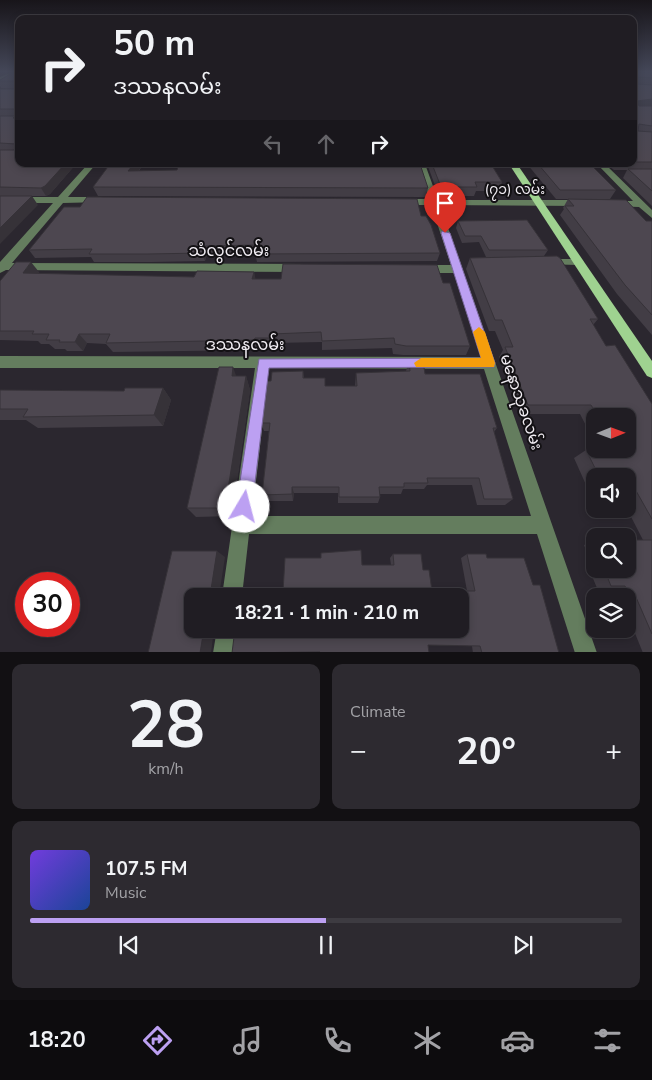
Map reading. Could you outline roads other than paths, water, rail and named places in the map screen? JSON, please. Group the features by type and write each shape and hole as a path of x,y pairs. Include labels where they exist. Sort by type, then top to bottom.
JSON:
{"main road":[{"path":"515,167 652,372"}],"street":[{"path":"1,267 89,167"},
{"name":"မနောသုခလမ်း","path":"422,167 460,265 489,363 586,652"},
{"path":"604,167 652,215"},
{"path":"611,174 628,174"},
{"path":"0,200 109,200"},
{"name":"(၇၁) လမ်း","path":"395,202 640,204"},
{"path":"531,262 578,262"},
{"path":"409,268 460,265"},
{"name":"သံလွင်လမ်း","path":"1,267 310,268"},
{"name":"ဒဿနလမ်း","path":"0,362 489,363"},
{"path":"233,588 263,363"},
{"path":"242,525 544,525"},
{"path":"224,652 226,638"}]}
